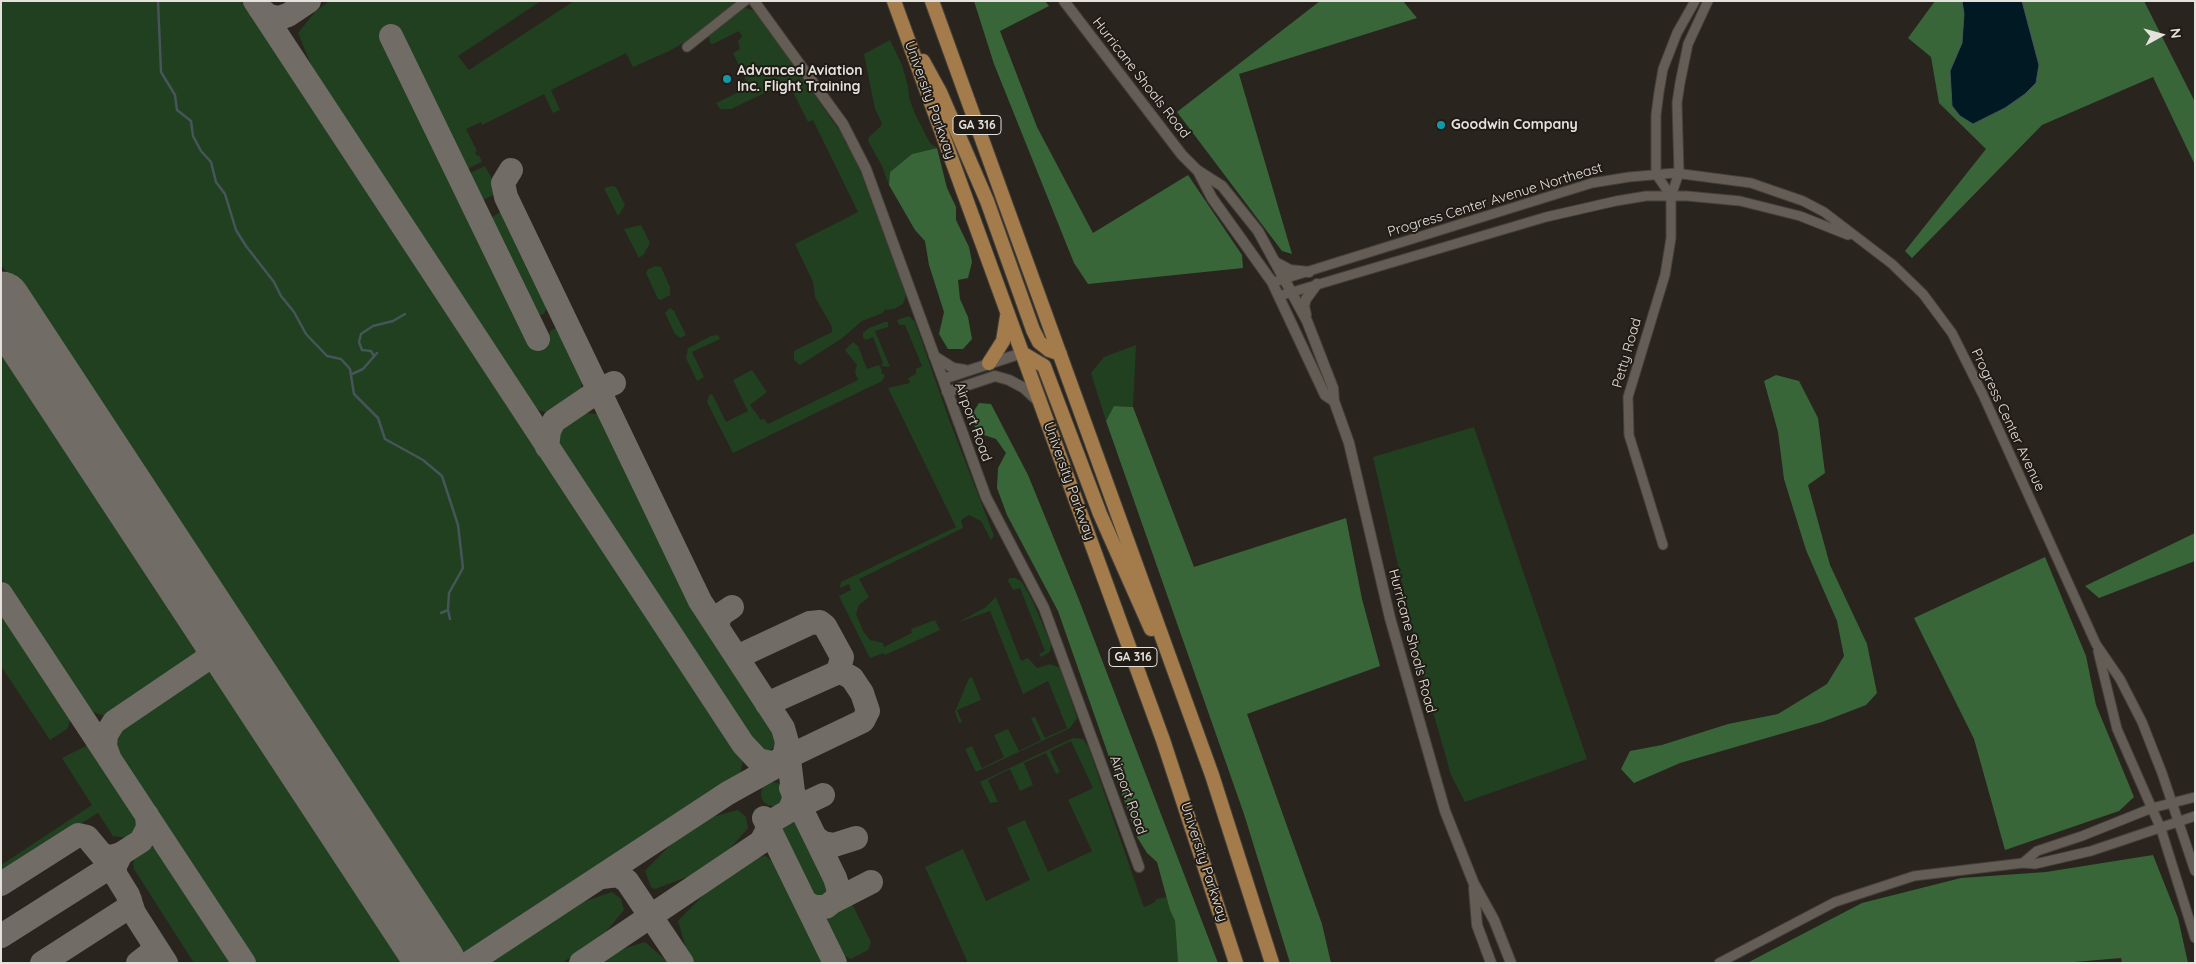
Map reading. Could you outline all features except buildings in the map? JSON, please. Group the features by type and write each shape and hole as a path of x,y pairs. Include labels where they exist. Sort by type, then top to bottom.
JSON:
{"highway":[{"name":"University Parkway","path":"894,1 1163,740 1236,963"},
{"name":"GA 316","path":"932,1 1179,682 1233,836 1272,963"},
{"path":"904,29 940,92 974,170 1033,330 1039,342 1048,350 1060,354"},
{"path":"989,364 1004,341 1007,310"},
{"path":"1022,353 1044,366 1100,514 1160,648 1179,682"}],"street":[{"path":"687,47 745,1"},
{"name":"Airport Road","path":"754,1 843,124 857,149 875,191 947,392 996,518 1052,627 1139,867"},
{"name":"Hurricane Shoals Road","path":"1064,1 1182,155 1197,170 1222,186 1258,232 1307,321 1333,388 1334,401 1349,443 1390,618 1445,811 1474,884 1494,920 1511,963"},
{"path":"1671,196 1656,174 1656,114 1663,69 1677,33 1696,1"},
{"name":"Petty Road","path":"1663,545 1629,434 1628,397 1665,275 1671,238 1671,196 1679,173 1678,104 1683,64 1697,22 1708,1"},
{"name":"Hurricane Shoals Road","path":"1197,170 1212,198 1272,282 1325,395 1334,401"},
{"name":"Progress Center Avenue Northeast","path":"1272,282 1592,183 1656,174 1679,173 1751,182 1824,212 1856,238"},
{"path":"1280,296 1290,291 1546,217 1626,199 1687,196 1740,201 1791,214 1856,238"},
{"name":"Progress Center Avenue","path":"1856,238 1892,264 1923,294 1952,333 1984,395 2096,644 2120,679 2142,722 2195,871"},
{"path":"1274,261 1290,270 1309,272"},
{"path":"1307,321 1304,306 1317,284"},
{"path":"942,378 1022,353"},
{"path":"934,356 953,368 968,370"},
{"path":"947,392 995,376 1009,380 1024,388 1041,405"},
{"name":"Progress Center Avenue","path":"2096,644 2117,729 2160,829 2195,938"},
{"path":"2023,863 2037,851 2082,836 2152,808 2195,797"},
{"path":"1720,963 1835,902 1914,876 2023,863 2034,864 2082,853 2195,816"},
{"name":"Hurricane Shoals Road","path":"1474,884 1477,925 1491,963"}],"green space":[{"path":"1,1 247,1 736,747 743,762 739,777 475,950 465,953 451,949 1,264"},
{"path":"329,1 541,1 458,56 469,70 574,1 736,1 685,42 669,51 633,67 626,53 551,90 560,110 553,113 544,94 482,125 481,122 466,129 477,151 475,152 477,156 479,155 482,162 465,170 399,36 383,37 461,196 474,191 468,174 485,166 495,184 493,195 467,208 532,342 545,337 548,339 550,331 556,328 566,333 585,376 579,393 563,406 547,412 540,411 532,406 522,393 338,113 314,72 298,33 315,12"},
{"path":"974,1 1045,1 1049,6 1000,31 1037,127 1093,233 1188,175 1242,255 1243,268 1088,284 1074,263 994,64"},
{"path":"1320,1 1403,1 1417,18 1239,74 1292,254 1282,251 1177,112"},
{"path":"1935,1 2144,1 2195,102 2195,165 2153,77 2042,125 1912,258 1905,251 1986,149 1939,103 1931,57 1908,38"},
{"path":"745,8 755,11 844,137 845,143 848,145 861,173 906,295 903,304 894,309 884,310 883,313 862,321 841,339 800,365 794,360 794,351 832,332 832,327 815,297 813,282 795,244 858,212 813,120 808,122 788,82 731,109 720,109 716,103 749,87 733,53 740,49 738,41 742,37 739,31 713,44 710,43 709,36"},
{"path":"890,40 902,65 908,86 909,98 915,114 930,143 937,148 912,154 890,172 889,185 882,166 868,141 869,137 882,123 875,109 864,54"},
{"path":"937,148 947,188 956,207 956,220 969,247 972,262 968,278 958,280 960,299 968,317 972,339 963,349 948,349 939,334 944,312 929,265 925,241 915,230 889,185 890,172 912,154"},
{"path":"616,187 625,205 618,216 604,188"},
{"path":"502,211 510,217 548,294 550,302 544,314 540,315 534,310 489,219"},
{"path":"641,225 650,243 644,254 639,258 624,229"},
{"path":"656,266 661,267 670,287 670,295 661,300 658,299 646,273 648,269"},
{"path":"670,308 674,311 686,335 680,338 675,334 665,313"},
{"path":"909,316 915,322 950,422 994,536 991,540 981,521 969,515 961,520 963,528 859,579 869,597 859,605 856,614 863,631 870,640 883,643 884,647 912,633 911,629 935,620 940,630 885,655 884,653 870,658 839,596 851,590 849,584 840,588 841,582 956,527 888,388 910,383 908,378 916,374 916,369 922,366 905,325 899,325 897,320"},
{"path":"888,322 888,327 875,331 890,367 881,366 883,363 873,337 866,340 863,337 863,333 869,328"},
{"path":"718,335 720,339 692,352 704,377 697,381 686,358 688,348 711,336"},
{"path":"1,337 203,643 201,654 105,716 93,712 86,706 1,578"},
{"path":"853,342 858,346 867,369 879,365 882,370 881,373 885,375 882,381 733,453 707,402 709,395 712,394 726,422 748,411 733,380 752,370 767,392 750,405 761,420 764,419 768,424 858,380 855,371 857,365 845,350"},
{"path":"1136,345 1133,407 1114,406 1106,421 1091,373 1104,357"},
{"path":"1776,375 1799,381 1818,418 1825,473 1808,485 1830,565 1867,644 1877,693 1866,705 1822,722 1680,763 1634,783 1621,769 1630,751 1662,745 1728,724 1778,714 1827,684 1844,656 1837,621 1806,550 1784,479 1778,432 1764,381"},
{"path":"979,403 991,404 1028,475 1079,600 1218,963 1178,963 1175,921 1170,910 1157,862 1147,853 1137,837 1058,611 1007,515 997,488 998,468 1006,453 996,439 984,435 975,427 972,414"},
{"path":"1114,406 1133,407 1194,567 1346,518 1362,599 1380,666 1247,714 1322,924 1331,963 1290,963 1244,814 1106,421"},
{"path":"586,413 597,414 607,420 701,617 775,730 778,738 774,748 766,752 753,745 563,454 558,441 561,430 567,422"},
{"path":"1474,427 1587,759 1465,802 1451,775 1426,687 1373,457"},
{"path":"2195,533 2195,561 2099,598 2085,586"},
{"path":"2045,557 2086,656 2096,705 2134,797 2119,811 2005,850 1974,739 1914,618"},
{"path":"1009,578 1016,578 1022,582 1033,602 1051,644 1050,652 1041,657 1039,654 1045,651 1020,588 1013,590 1008,581"},
{"path":"996,597 1021,661 1028,658 1037,668 1050,664 1060,668 1077,718 1070,728 976,772 965,749 972,746 982,768 1004,757 994,735 1008,729 1019,751 1041,740 1031,718 1035,717 1045,738 1067,728 1048,681 1023,694 990,611 959,622 986,607"},
{"path":"1,608 72,716 67,729 50,740 1,666"},
{"path":"209,669 220,671 412,963 254,963 114,748 115,735 123,726"},
{"path":"972,677 981,700 957,710 962,722 959,723 955,712 969,678"},
{"path":"1073,738 1083,739 1088,746 1143,905 1145,907 1155,902 1156,899 1167,897 1175,921 1178,963 968,963 925,867 963,849 986,901 1030,880 1007,828 1025,820 1048,872 1092,851 1068,800 1093,788 1071,741 1050,751 1060,772 1056,774 1046,753 1024,763 1033,785 1020,791 1010,769 988,780 998,802 990,803 980,782"},
{"path":"90,744 137,815 139,824 137,831 128,838 113,836 98,813 1,874 1,865 92,805 62,758"},
{"path":"773,782 782,785 785,794 782,803 773,806 764,803 761,794 764,785"},
{"path":"738,810 746,817 748,828 726,853 695,874 655,889 651,887 645,871 674,841 708,818"},
{"path":"788,819 799,822 831,889 826,899 816,900 811,895 782,834 783,823"},
{"path":"152,847 163,854 234,963 194,963 134,869 133,863 138,852 144,848"},
{"path":"2153,855 2178,918 2188,963 2122,963 2121,958 2063,963 1747,963 1862,903 1961,878 2046,872"},
{"path":"766,856 780,868 826,963 693,963 687,952 678,921 711,887 751,859"},
{"path":"612,892 621,899 624,910 604,934 562,963 485,963 541,926 583,902"},
{"path":"850,905 853,906 871,942 868,950 851,959 839,953 826,923 831,913"},
{"path":"645,942 669,963 597,963 614,952"}],"water":[{"path":"1962,1 2022,1 2039,65 2036,83 2025,94 2005,108 1973,124 1960,116 1952,106 1950,71 1962,43 1964,14"}],"waterway":[{"path":"158,1 161,72 175,95 177,110 191,121 193,136 201,151 211,162 216,182 225,194 236,230 274,282 306,334 327,356 341,359 350,369 354,394 378,418 385,439 423,460 442,476 458,525 463,568 449,593 448,610 450,619"},
{"path":"374,356 371,351 362,350 359,342 361,334 373,326 393,321 405,314"},
{"path":"352,374 363,369 377,353"},
{"path":"441,613 448,610"}],"taxiway":[{"path":"255,1 743,744 758,760 771,763 783,761"},
{"path":"260,9 269,16 279,18 288,15 309,1"},
{"path":"391,36 538,339"},
{"path":"469,963 728,793 773,768 785,754 787,742 783,728 700,601 506,197 503,183 511,170"},
{"path":"1,307 11,316"},
{"path":"547,447 549,431 554,421 601,389 614,383"},
{"path":"1,594 244,963"},
{"path":"717,627 720,615 732,607"},
{"path":"204,661 215,643 210,619"},
{"path":"737,657 810,623 820,622 825,626 842,657 839,669 834,674 767,704"},
{"path":"109,757 105,746 106,735 114,722 204,661 211,658 225,659 244,671"},
{"path":"777,765 794,754 863,721 868,711 862,693 852,678 841,672 834,674"},
{"path":"581,963 761,842 772,821 789,811 794,800 787,743"},
{"path":"791,788 835,878 839,891 836,899 826,907 814,907 805,902"},
{"path":"789,811 823,795"},
{"path":"1,936 102,872 116,857 141,841 148,828 147,815"},
{"path":"764,818 835,963"},
{"path":"1,884 78,835 87,837 102,855 112,857 121,854"},
{"path":"815,837 823,843 834,845 856,838"},
{"path":"121,854 115,866 115,874 128,895 134,913 166,963"},
{"path":"602,877 618,875 627,881 682,963"},
{"path":"834,901 871,882"},
{"path":"42,963 126,909 130,900"},
{"path":"138,963 151,953 153,943"},
{"path":"429,952 444,963"}],"runway":[{"path":"1,301 436,963"}],"place":[{"name":"Advanced Aviation Inc. Flight Training","path":"727,79"},
{"name":"Goodwin Company","path":"1441,125"}]}
